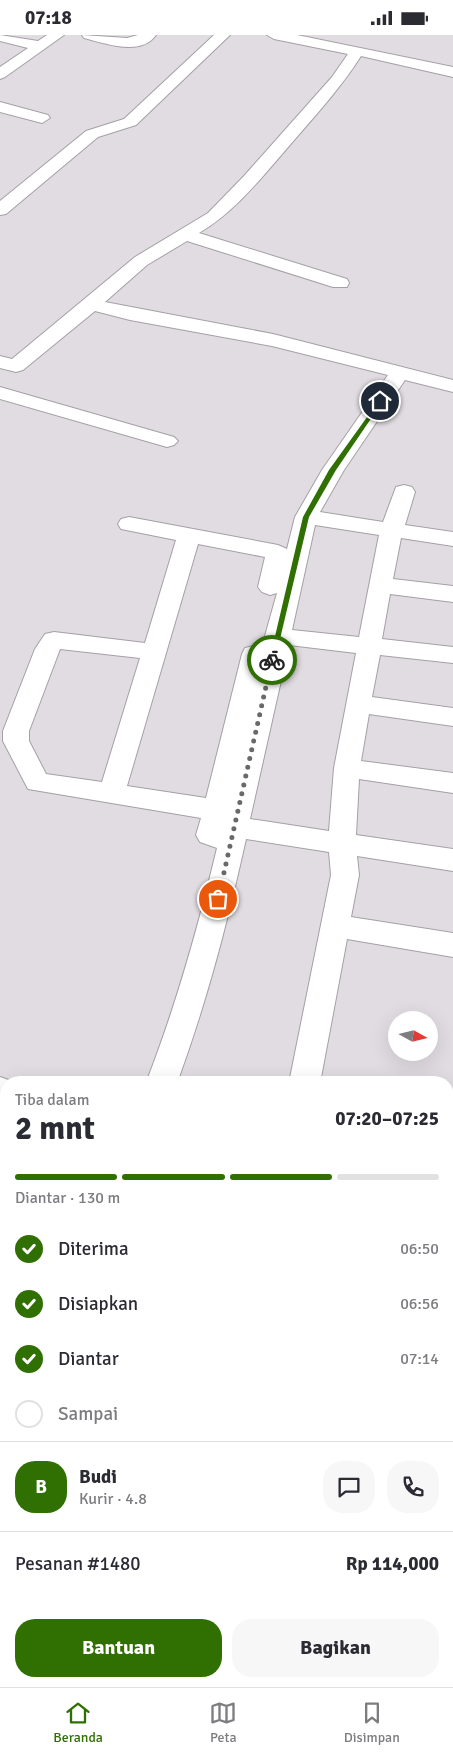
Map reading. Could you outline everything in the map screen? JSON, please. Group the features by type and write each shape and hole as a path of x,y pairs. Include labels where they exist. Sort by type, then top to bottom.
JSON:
{"street":[{"path":"0,74 57,35"},
{"path":"89,35 127,43 140,42 149,35"},
{"path":"0,210 92,134 123,126 130,122 223,35"},
{"path":"274,35 453,72"},
{"path":"0,37 40,46"},
{"path":"0,386 8,364 91,304 141,261 214,217 250,180 338,80 357,51"},
{"path":"3,111 42,117"},
{"path":"186,235 340,283"},
{"path":"91,304 130,314 274,340 453,386"},
{"path":"227,826 306,517 333,470 400,372"},
{"path":"0,393 166,441"},
{"path":"305,1076 345,875 342,844 347,768 380,585 392,529 404,492"},
{"path":"306,517 453,539"},
{"path":"129,524 278,552 227,826 210,937 179,1036 164,1076"},
{"path":"112,794 189,535"},
{"path":"380,585 453,595"},
{"path":"277,636 453,655"},
{"path":"153,656 142,651 54,640 47,649 16,731 16,741 36,782 112,794 227,826 453,860"},
{"path":"358,704 453,717"},
{"path":"347,768 453,783"},
{"path":"335,926 453,945"}],"way so far":[{"path":"218,899 272,660"}],"route":[{"path":"272,660 306,517 342,455 361,431 380,401"}]}
